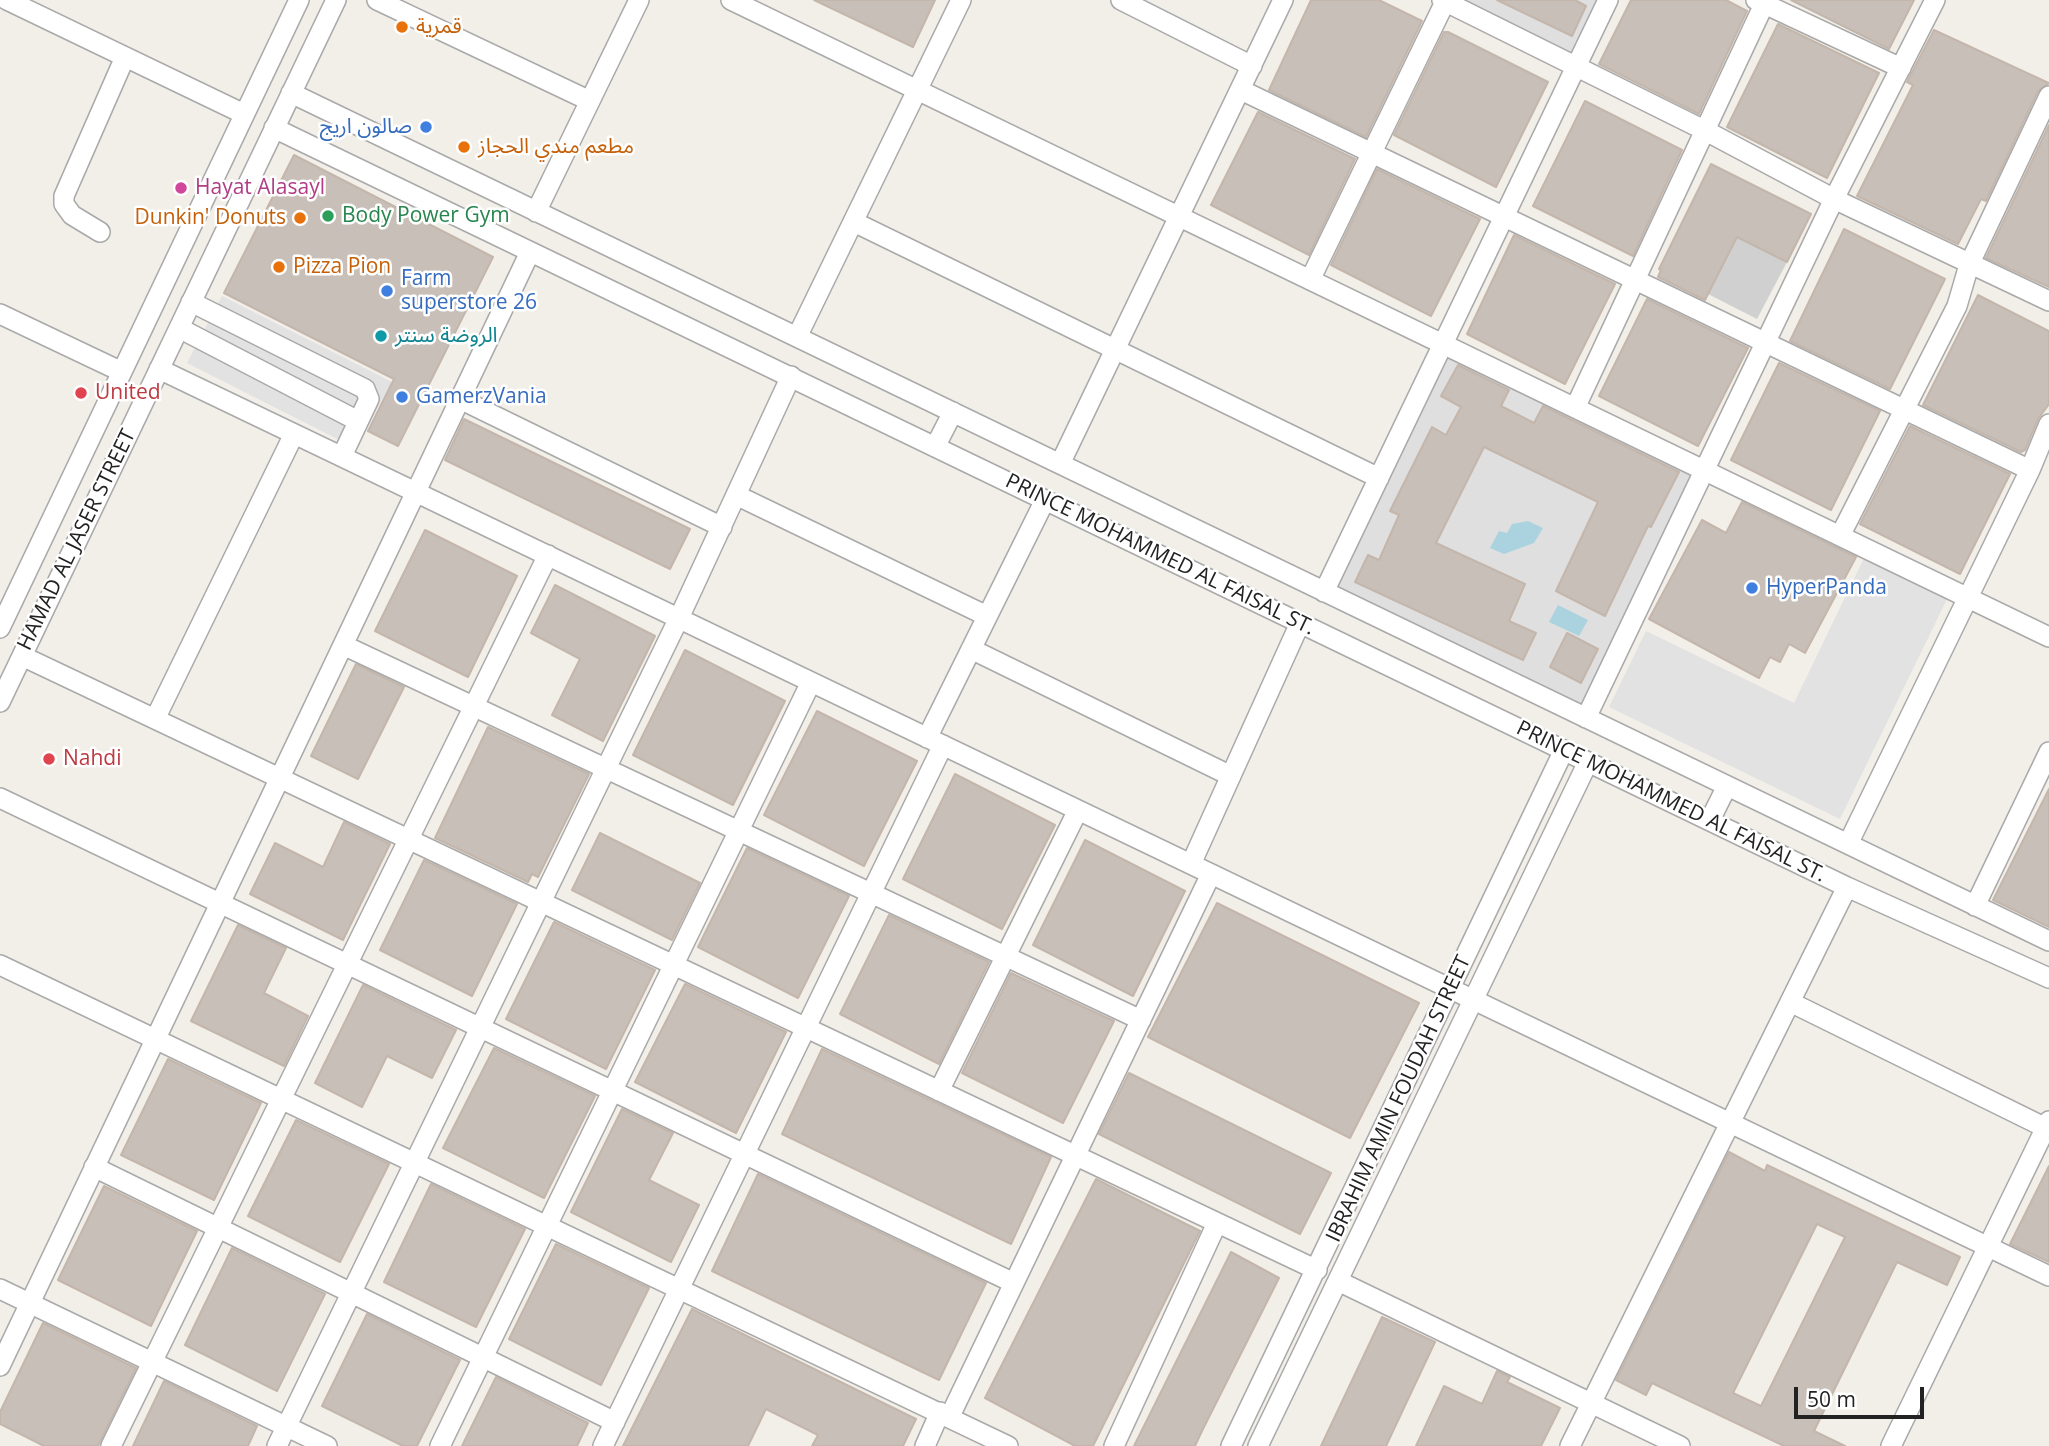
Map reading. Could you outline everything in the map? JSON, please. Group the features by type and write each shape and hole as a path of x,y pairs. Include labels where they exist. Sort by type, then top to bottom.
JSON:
{"street":[{"path":"7,0 244,114"},
{"name":"HAMAD AL JASER STREET","path":"1,621 299,0"},
{"name":"HAMAD AL JASER STREET","path":"0,702 336,0"},
{"path":"377,0 590,101"},
{"path":"536,212 639,0"},
{"path":"731,0 753,5 918,90 2049,637"},
{"path":"797,337 961,0"},
{"path":"1121,0 1252,66"},
{"path":"1060,464 1283,0"},
{"path":"1324,592 1608,0"},
{"path":"1586,718 1768,344 1834,199 1935,0"},
{"path":"1310,280 1443,1 1706,131 1834,199 2049,301"},
{"path":"1575,408 1706,131 1762,1 1901,68"},
{"path":"100,232 72,215 64,204 64,196 125,57"},
{"path":"1241,90 2030,470"},
{"name":"PRINCE MOHAMMED AL FAISAL ST.","path":"291,93 2049,941"},
{"path":"1840,536 1957,306 1969,265 2049,96"},
{"name":"PRINCE MOHAMMED AL FAISAL ST.","path":"274,128 1847,887 2049,978"},
{"path":"854,222 1379,478"},
{"path":"0,1366 530,252"},
{"path":"191,302 360,384 369,399 342,457"},
{"path":"0,314 120,371"},
{"path":"179,328 358,421"},
{"path":"159,369 2049,1276"},
{"path":"276,1446 606,769 791,376"},
{"path":"460,399 722,527"},
{"path":"935,447 953,412"},
{"path":"1848,844 2030,470 2049,424"},
{"path":"155,719 294,433"},
{"path":"736,495 988,616"},
{"path":"603,1446 871,894 971,649 1045,500"},
{"path":"111,1446 548,555"},
{"path":"1191,864 1300,623"},
{"path":"343,645 1141,1020"},
{"path":"971,649 1231,776"},
{"path":"22,656 1317,1270"},
{"path":"440,1446 811,682"},
{"name":"IBRAHIM AMIN FOUDAH STREET","path":"1231,1446 1564,750"},
{"path":"1975,906 2049,752"},
{"name":"IBRAHIM AMIN FOUDAH STREET","path":"1258,1446 1588,762"},
{"path":"1710,820 1727,786"},
{"path":"0,798 1014,1283"},
{"path":"939,1091 1078,810"},
{"path":"925,1446 945,1414 1014,1283 1211,874"},
{"path":"1570,1446 1847,887"},
{"path":"1487,913 1510,924"},
{"path":"1,969 281,1099 1008,1446"},
{"path":"1790,1002 2048,1125 1891,1446"},
{"path":"94,1167 615,1422"},
{"path":"1114,1446 1217,1223"},
{"path":"1338,1281 1680,1446"},
{"path":"0,1289 327,1446"},
{"path":"1256,1391 1279,1401"}],"shaded area":[{"path":"1460,0 1600,0 1572,56"},
{"path":"1737,237 1787,262 1757,319 1708,294"},
{"path":"222,296 392,382 355,448 187,363"},
{"path":"1445,350 1700,473 1584,711 1331,589"},
{"path":"1864,558 1947,599 1840,819 1609,707 1646,631 1794,703"}],"water":[{"path":"1528,521 1543,528 1534,543 1504,554 1490,548 1499,531 1507,533 1512,524"},
{"path":"1558,605 1588,620 1579,636 1549,622"}],"building":[{"path":"814,0 935,0 913,47"},
{"path":"1311,0 1379,0 1422,21 1366,137 1269,90"},
{"path":"1497,0 1575,0 1586,6 1572,36"},
{"path":"1631,0 1726,0 1747,11 1699,114 1599,64"},
{"path":"1791,0 1914,0 1889,49"},
{"path":"1778,24 1879,73 1827,178 1727,127"},
{"path":"1934,30 2049,83 2038,91 1986,201 1981,199 1958,244 1857,196 1913,85 1907,82"},
{"path":"1444,32 1548,82 1496,187 1394,135"},
{"path":"1585,101 1682,150 1633,256 1533,206"},
{"path":"1258,112 1355,159 1309,255 1211,205"},
{"path":"2049,125 2049,287 1986,258"},
{"name":"الروضة سنتر","path":"294,155 493,257 398,446 368,431 394,379 224,293"},
{"path":"1711,164 1811,214 1787,262 1737,237 1705,300 1658,277 1661,270 1659,269"},
{"path":"1377,169 1480,219 1431,316 1331,265"},
{"path":"1844,229 1945,279 1890,389 1790,341"},
{"path":"1514,235 1615,284 1565,384 1467,334"},
{"path":"1978,295 2049,331 2049,404 2038,419 2025,450 2021,452 1923,405"},
{"path":"1647,299 1748,348 1698,446 1599,396"},
{"path":"1779,363 1880,411 1831,510 1731,460"},
{"path":"1458,365 1509,390 1501,406 1534,423 1543,406 1679,472 1651,527 1648,526 1605,616 1556,591 1598,502 1484,447 1436,543 1525,584 1509,621 1536,633 1523,660 1355,582 1368,555 1379,560 1399,515 1390,511 1432,427 1446,435 1461,407 1441,396"},
{"path":"464,419 690,529 670,569 445,460"},
{"path":"1910,426 2010,474 1960,574 1860,524"},
{"name":"HyperPanda","path":"1742,502 1856,557 1805,653 1789,644 1780,662 1770,657 1759,678 1649,619 1702,520 1726,533"},
{"path":"425,530 517,576 468,677 375,631"},
{"path":"555,585 655,636 603,741 552,715 580,659 531,633"},
{"path":"1567,633 1598,649 1581,683 1550,667"},
{"path":"685,650 785,701 733,805 633,755"},
{"path":"356,664 404,687 358,779 311,756"},
{"path":"817,711 917,761 864,866 764,815"},
{"path":"488,727 589,774 538,877 532,874 528,882 435,838"},
{"path":"955,774 1055,825 1002,929 903,879"},
{"path":"2049,789 2049,927 1993,900"},
{"path":"344,822 390,844 343,940 250,894 275,843 323,867"},
{"path":"600,833 700,883 672,940 572,890"},
{"path":"1085,840 1185,891 1133,996 1033,945"},
{"path":"747,848 849,896 798,998 698,947"},
{"path":"424,860 517,904 472,996 380,950"},
{"path":"1217,903 1419,1003 1350,1138 1148,1037"},
{"path":"889,915 989,962 939,1064 840,1014"},
{"path":"554,922 655,970 606,1069 506,1019"},
{"path":"238,925 286,948 264,993 308,1016 284,1066 191,1021"},
{"path":"1011,973 1114,1021 1063,1123 962,1073"},
{"path":"685,984 786,1032 736,1133 635,1082"},
{"path":"363,985 456,1030 432,1078 387,1056 362,1107 315,1083"},
{"path":"494,1048 595,1096 544,1198 443,1148"},
{"path":"822,1049 1051,1157 1011,1244 782,1134"},
{"path":"168,1059 261,1103 214,1200 121,1155"},
{"path":"1129,1073 1331,1173 1300,1234 1099,1134"},
{"path":"622,1109 673,1133 649,1180 699,1205 671,1262 571,1212"},
{"path":"296,1120 389,1164 340,1262 248,1216"},
{"path":"1729,1152 1765,1171 1767,1165 1960,1257 1947,1285 1897,1262 1814,1431 1845,1446 1784,1446 1652,1383 1646,1395 1616,1380","holes":["1817,1224 1845,1237 1761,1406 1733,1393"]},
{"path":"2049,1166 2049,1262 2010,1244"},
{"path":"758,1174 986,1283 939,1380 712,1271"},
{"path":"1096,1179 1200,1231 1093,1446 1075,1446 985,1398"},
{"path":"431,1184 525,1229 476,1327 384,1282"},
{"path":"104,1186 197,1231 151,1326 58,1280"},
{"path":"556,1244 649,1288 601,1385 509,1339"},
{"path":"232,1248 325,1294 277,1391 185,1345"},
{"path":"1231,1252 1279,1278 1195,1446 1134,1446"},
{"path":"692,1309 916,1419 903,1446 812,1446 818,1435 766,1409 748,1446 623,1446"},
{"path":"367,1314 460,1360 417,1446 403,1446 322,1406"},
{"path":"1382,1317 1435,1342 1386,1446 1321,1446"},
{"path":"43,1323 136,1368 98,1446 44,1446 0,1424 0,1412"},
{"path":"1497,1371 1510,1377 1507,1382 1560,1408 1541,1446 1416,1446 1444,1386 1482,1404"},
{"path":"496,1377 588,1423 577,1446 462,1446"},
{"path":"164,1381 257,1426 248,1446 133,1446"}],"place":[{"name":"قمرية","path":"402,27"},
{"name":"صالون اريج","path":"426,127"},
{"name":"مطعم مندي الحجاز","path":"464,147"},
{"name":"Hayat Alasayl","path":"181,188"},
{"name":"Body Power Gym","path":"328,216"},
{"name":"Dunkin' Donuts","path":"300,218"},
{"name":"Pizza Pion","path":"279,267"},
{"name":"Farm superstore 26","path":"387,291"},
{"name":"الروضة سنتر","path":"381,336"},
{"name":"United","path":"81,393"},
{"name":"GamerzVania","path":"402,397"},
{"name":"HyperPanda","path":"1752,588"},
{"name":"Nahdi","path":"49,759"}]}
